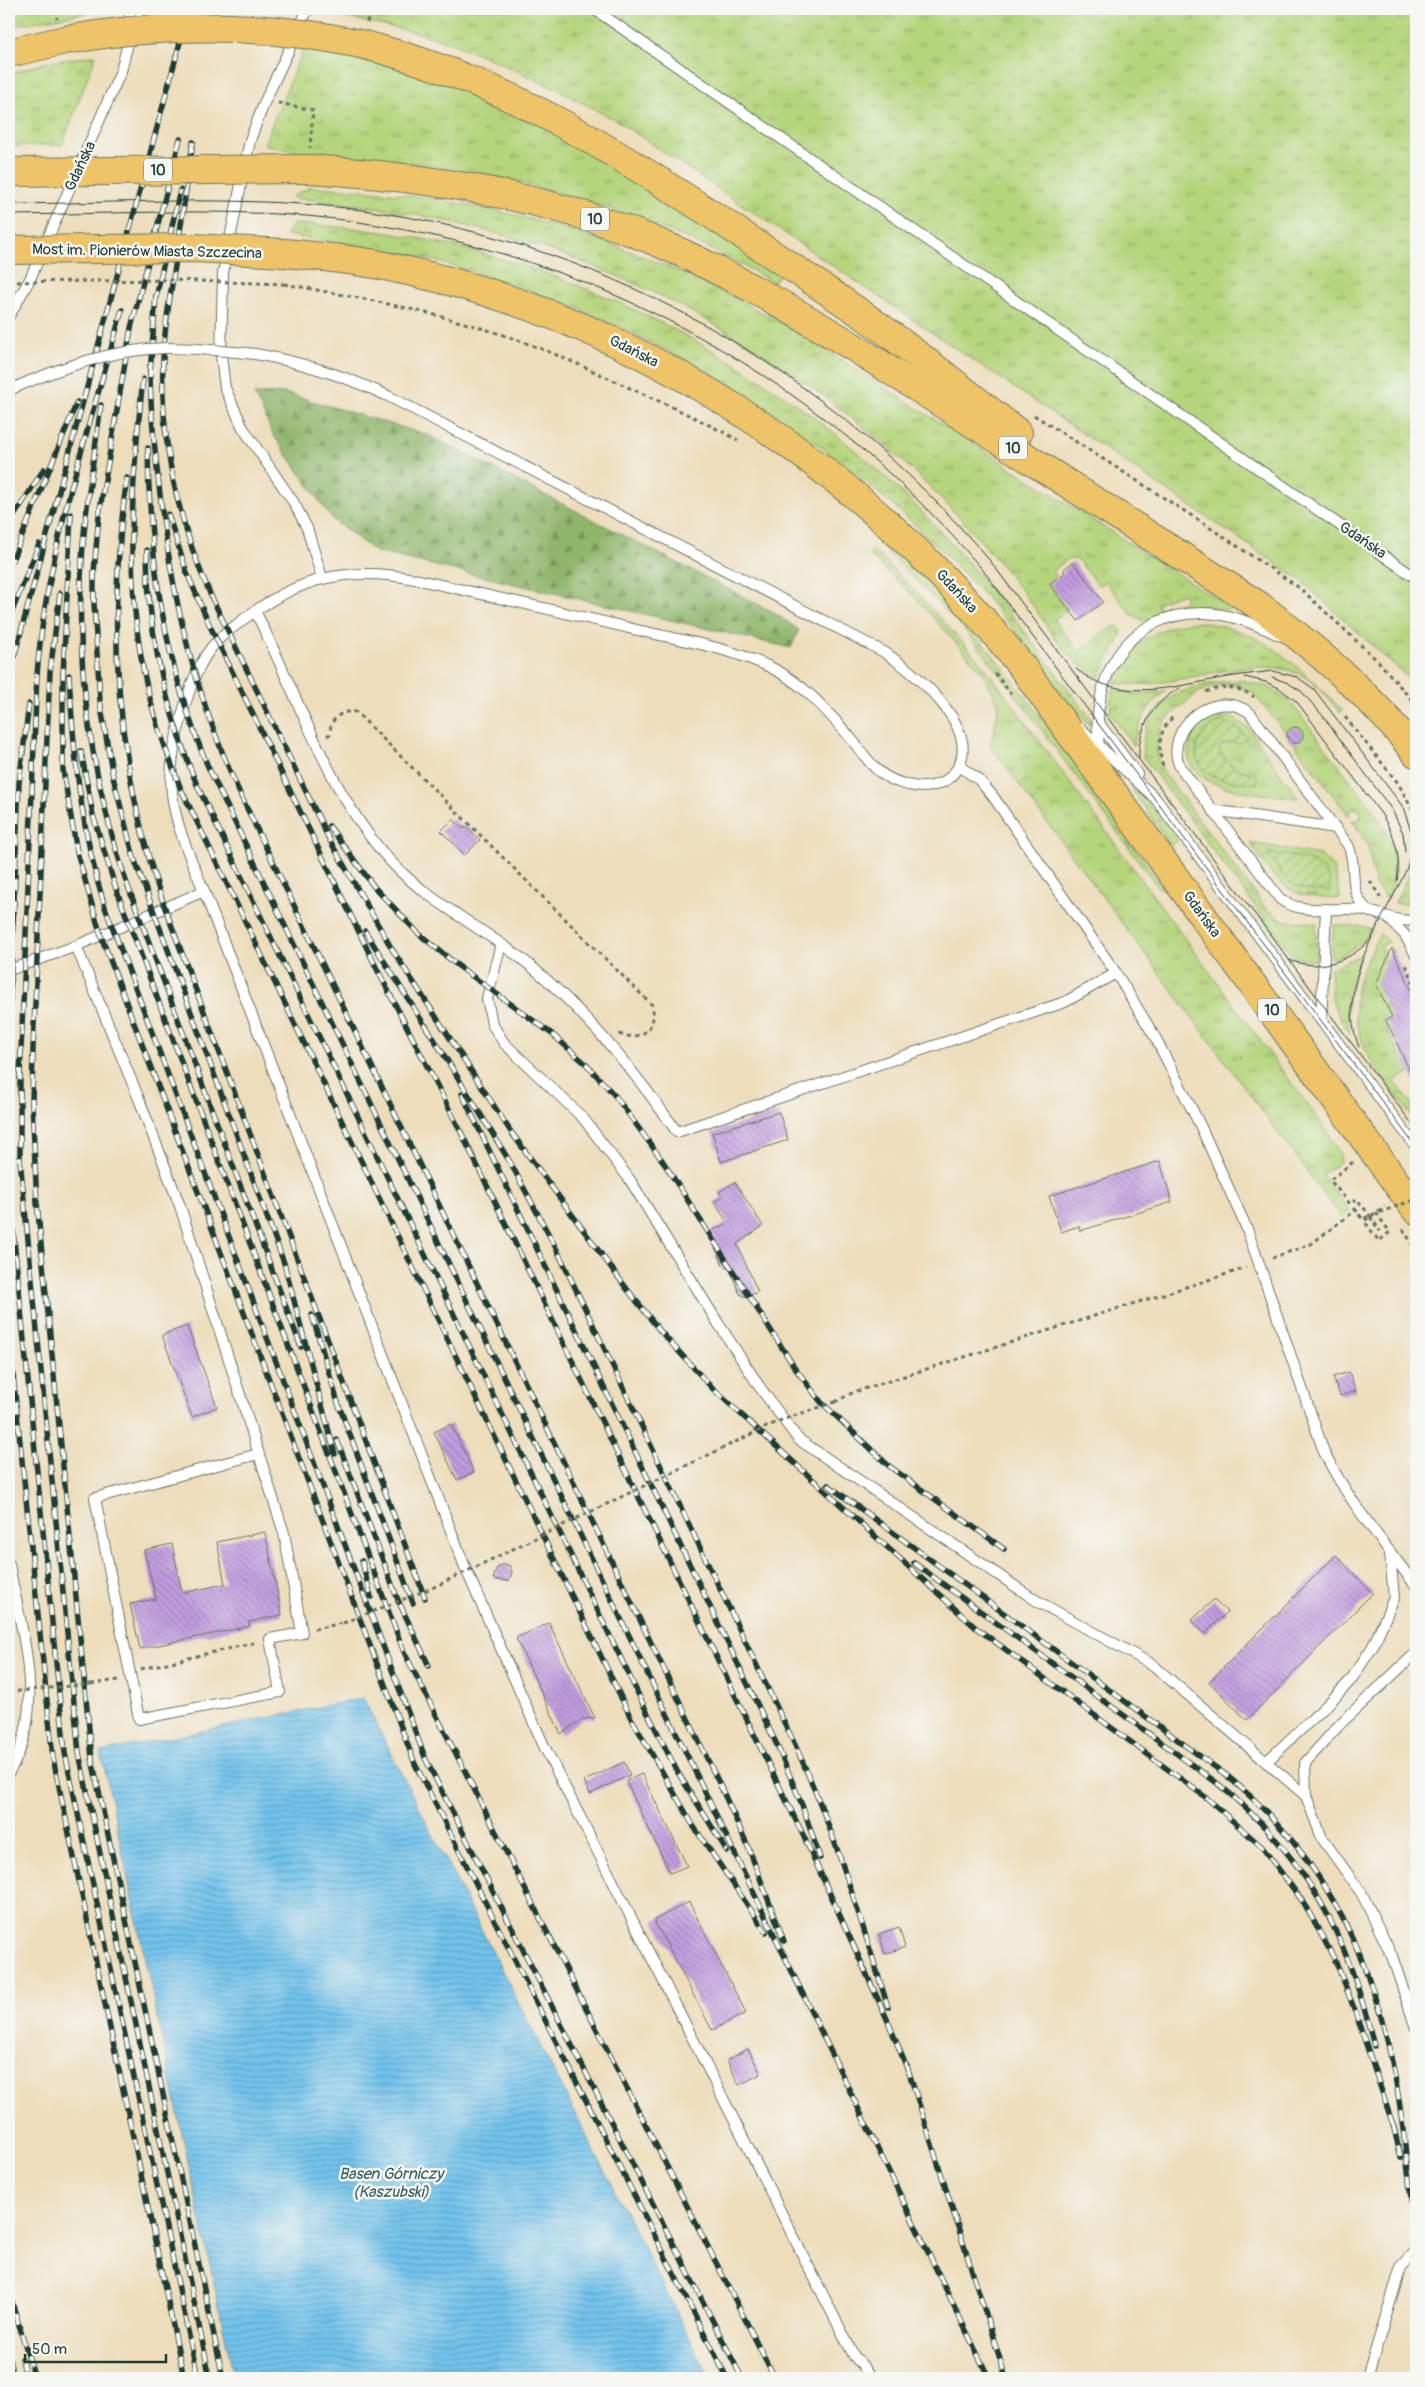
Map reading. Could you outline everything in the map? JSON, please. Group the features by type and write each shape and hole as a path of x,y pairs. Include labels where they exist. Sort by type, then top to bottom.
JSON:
{"main road":[{"path":"9,53 65,40 131,30 210,26 362,33 486,85 577,131 648,174 874,323 1171,548"},
{"name":"10","path":"9,172 309,157 371,173 479,188 568,211 671,248 792,309 1171,548 1262,608 1316,649 1359,688 1416,753"},
{"name":"Most im. Pionierów Miasta Szczecina","path":"9,250 195,248 285,253"},
{"path":"9,260 72,249"},
{"name":"Gdańska","path":"285,253 378,265 449,281 506,298 615,341 697,384 777,434 870,506 956,588 1020,664 1416,1210"}],"lane":[{"name":"Gdańska","path":"9,316 30,279 121,71 131,31 129,9"},
{"path":"308,9 264,101 250,140 223,273 220,319 221,356 226,388 243,428 294,503 307,528 322,578"},
{"name":"Gdańska","path":"594,9 1416,578"},
{"path":"9,390 71,365 138,350 206,349 255,354 292,360 327,371 388,396 884,652 920,680 950,715 964,744 959,766 950,776 939,784 925,787 908,785 881,774 868,763 851,739 808,692 772,668 737,654 390,574 347,574 322,578 280,595 255,611 217,640 207,655 190,692 177,734 172,764 172,794 180,832 465,1566 544,1746 854,2356 873,2378"},
{"path":"255,611 316,740 351,806 375,842 395,866 532,967 559,991 605,1039 652,1096 677,1132 1065,1002 1116,973"},
{"path":"1127,810 1107,774 1099,745 1098,722 1103,688 1116,656 1144,629 1162,620 1182,615 1211,614 1251,623 1306,649 1342,673"},
{"path":"1020,664 1057,705 1155,798"},
{"path":"1370,912 1363,905 1355,890 1350,849 1255,719 1243,708 1218,704 1205,709 1184,726 1177,741 1176,756 1180,767 1280,900 1292,906 1370,912 1402,921 1416,920"},
{"path":"1098,722 1416,1148"},
{"path":"959,766 978,779 992,795 1116,973 1154,1038 1200,1124 1243,1221 1260,1264 1324,1452 1349,1496 1416,1586"},
{"path":"1212,810 1336,828"},
{"path":"9,970 76,946 204,891"},
{"path":"1321,1020 1326,909"},
{"path":"1384,917 1401,929 1416,955"},
{"path":"501,944 487,998 492,1024 504,1042 582,1118 630,1180 718,1323 798,1439 1037,1601 1153,1665 1306,1796"},
{"path":"76,946 139,1099 180,1206 284,1533 302,1632 270,1639 280,1692 139,1719 95,1498 258,1454"},
{"path":"1266,1762 1345,1686 1373,1646 1394,1598 1390,1552"},
{"path":"9,1564 30,1676 30,1717 16,1761 9,1772"},
{"path":"1416,1654 1340,1724 1305,1763 1306,1796 1322,1838 1362,1894 1392,1956 1416,2028"},
{"path":"1367,2378 1401,2267 1416,2251"}],"path":[{"path":"362,33 368,9"},
{"path":"264,101 313,110 309,157"},
{"path":"9,282 168,280 284,284 392,304 474,326 572,361 702,421 739,441"},
{"path":"1027,410 1301,588 1380,663 1416,705"},
{"path":"989,667 1012,695"},
{"path":"316,740 330,734 330,725 334,719 346,711 356,712 652,1005 654,1023 649,1028 639,1035 628,1037 618,1033 605,1039"},
{"path":"1345,717 1398,783 1416,816"},
{"path":"1354,1161 1330,1180 1350,1204 1357,1199 1380,1230"},
{"path":"1355,1209 1362,1219 1416,1199"},
{"path":"1364,1220 1386,1205"},
{"path":"316,1629 343,1623 432,1588 779,1421 835,1402 854,1392 1260,1264 1280,1254 1311,1244 1355,1209"},
{"path":"1355,1209 1379,1241 1390,1232 1376,1214"},
{"path":"9,1692 122,1680 135,1671 270,1639"}],"green space":[{"path":"9,9 90,9 91,12 9,26"},
{"path":"320,9 1416,9 1416,685 1299,579 616,120 490,58 416,33 321,13"},
{"path":"305,45 443,80 572,141 781,273 773,282 693,241 651,224 609,208 522,183 434,166 309,154 264,144"},
{"path":"96,55 62,145 9,146 9,74 45,63"},
{"path":"308,187 377,192 444,201 508,214 571,231 632,252 693,278 753,308 813,342 1231,608 1229,610 1197,606 1183,607 1144,621 1131,614 1105,581 1099,586 1077,559 1068,559 1052,571 1056,576 1047,583 1067,610 1054,620 1079,652 1111,627 1117,626 1122,631 1118,643 1100,677 1087,670 1066,651 1014,580 943,500 891,450 834,404 775,362 713,324 648,290 581,261 513,238 442,220 368,207 293,198 293,196","holes":["1183,593 1186,602 1160,609 1157,603"]},
{"path":"294,224 382,232 471,250 558,278 642,313 723,357 800,407 870,463 934,525 996,595 1090,718 1090,726 1059,691 1023,640 956,565 899,510 838,460 775,414 708,373 638,336 566,304 491,277 399,252 285,235"},
{"path":"285,393 428,435 773,612 799,630 791,648 376,552 332,519 274,436 254,394"},
{"path":"883,539 963,619 999,662 1034,707 1166,891 1158,887 1001,675 963,628 879,543"},
{"path":"873,550 916,592 984,666 1329,1134 1341,1157 1339,1163 1322,1175 1350,1211 1341,1217 991,747 999,705 984,674 913,595 869,555"},
{"path":"1196,622 1241,632 1278,651 1294,664 1343,711 1340,713 1312,682 1292,671 1269,667 1243,668 1138,685 1114,683 1118,670 1125,658 1145,639 1170,627"},
{"path":"1240,680 1269,687 1292,704 1379,818 1392,847 1395,868 1394,878 1387,899 1375,885 1368,845 1352,820 1356,821 1360,818 1361,813 1358,809 1354,808 1349,811 1349,816 1292,741 1297,742 1301,739 1302,733 1294,729 1290,732 1289,737 1252,692 1231,684 1213,686 1199,692 1174,712 1163,724 1157,747 1158,760 1164,773 1267,910 1285,921 1316,923 1316,961 1293,957 1143,757 1144,737 1150,720 1159,707 1172,697 1187,690 1204,685"},
{"path":"1112,690 1141,694 1165,691 1148,709 1140,722 1134,746 1110,713"},
{"path":"1218,716 1233,718 1249,729 1298,798 1226,788 1209,781 1196,772 1189,758 1190,741 1197,728","holes":["1235,726 1244,733 1232,743 1226,742 1220,746 1219,751 1235,769 1253,773 1258,780 1256,784 1215,776 1206,771 1200,764 1197,755 1197,743"]},
{"path":"1222,722 1235,726 1248,738 1238,744 1236,742 1222,744 1219,748 1221,754 1232,766 1255,774 1258,780 1257,784 1216,777 1203,769 1198,761 1197,745 1201,737 1213,725"},
{"path":"1132,787 1180,839 1171,845 1132,790"},
{"path":"1250,843 1320,855 1333,867 1341,898 1329,899 1294,892 1277,879"},
{"path":"1416,846 1416,904 1395,903 1413,865"},
{"path":"1268,853 1299,857 1318,865 1325,871 1329,880 1330,891 1306,889 1292,884 1286,879"},
{"path":"1334,925 1361,926 1372,930 1354,948 1331,959"},
{"path":"1380,934 1389,942 1380,946 1403,1009 1382,1019 1404,1064 1416,1059 1416,1070 1394,1081 1416,1109 1416,1121 1371,1060 1357,1026 1355,1008 1357,988 1364,967"},
{"path":"1361,955 1353,974 1349,993 1348,1023 1350,1033 1333,1003 1331,968"}],"water":[{"name":"Basen Górniczy (Kaszubski)","path":"363,1698 710,2378 234,2378 101,1752"}],"building":[{"path":"1073,562 1103,602 1078,621 1050,584 1064,573 1065,568"},
{"path":"1292,727 1298,727 1303,732 1301,741 1292,743 1287,738 1287,732"},
{"path":"453,819 463,829 466,826 480,840 465,855 441,831"},
{"path":"1392,948 1416,1000 1416,1084 1386,1020 1392,1017 1376,984"},
{"path":"779,1112 788,1140 721,1162 712,1133"},
{"path":"1160,1161 1172,1202 1080,1231 1079,1226 1061,1232 1049,1196"},
{"path":"735,1182 763,1226 737,1244 758,1292 745,1297 740,1294 730,1270 723,1265 709,1234 728,1223 714,1202 722,1197 719,1192"},
{"path":"187,1326 217,1407 192,1417 162,1335"},
{"path":"1349,1372 1356,1391 1340,1396 1333,1377"},
{"path":"451,1424 474,1472 457,1480 434,1432"},
{"path":"265,1532 282,1615 249,1622 250,1626 140,1649 130,1604 156,1599 144,1550 172,1544 182,1593 225,1584 217,1542"},
{"path":"1336,1555 1373,1593 1247,1720 1209,1682"},
{"path":"502,1565 509,1565 512,1572 509,1581 493,1579 497,1568"},
{"path":"1214,1599 1227,1612 1205,1634 1191,1621"},
{"path":"549,1623 595,1718 582,1719 561,1734 516,1638"},
{"path":"624,1762 630,1775 590,1794 584,1781"},
{"path":"642,1774 687,1866 670,1873 626,1781"},
{"path":"689,1902 746,2013 712,2030 654,1920"},
{"path":"899,1927 905,1947 885,1954 879,1934"},
{"path":"748,2049 761,2074 739,2085 727,2060"}],"tram line":[{"path":"9,204 174,201 256,202 338,207 433,222 526,247 614,280 699,322 779,371 855,428 926,492 991,562 1416,1129"},
{"path":"9,215 233,212 307,216 405,230 500,253 592,285 679,326 763,375 842,432 915,497 982,569 1416,1147"},
{"path":"1076,669 1094,680 1113,687 1132,690 1173,687 1233,676"},
{"path":"1226,677 1273,671 1297,677 1314,689 1403,807 1412,834 1411,851 1407,868 1374,933 1357,977 1352,1000 1353,1024 1359,1047"},
{"path":"1245,677 1266,682 1279,688 1297,702 1382,815 1396,846 1398,863 1397,881"},
{"path":"1272,677 1288,683 1301,691 1323,716 1392,810 1403,833 1405,852"},
{"path":"1139,759 1141,737 1149,718 1162,701 1180,688"},
{"path":"1289,960 1311,965 1332,963 1351,955 1369,941"}],"railway":[{"path":"9,676 189,9"},
{"path":"180,139 131,328 99,515 94,572 94,604 100,701 113,777 134,858 284,1263 335,1454"},
{"path":"193,142 163,360 163,390 168,451 181,510 199,568 211,596 329,839 392,949 511,1132 627,1289 661,1332 712,1388 975,1627 1208,1799 1262,1847 1304,1903 1336,1962 1355,2011 1395,2131"},
{"path":"155,302 180,190"},
{"path":"150,373 156,296"},
{"path":"122,310 70,491 49,582 42,629 37,675 20,1074 20,1159 79,1753 210,2378"},
{"path":"150,366 160,494 179,611 199,685 225,759 241,796 719,1783 747,1844 784,1941"},
{"path":"143,379 133,491 132,566 134,604 138,641 148,692 181,789 630,1716 694,1827 766,1932"},
{"path":"9,568 77,402"},
{"path":"101,405 83,544 81,587 83,673 94,757 113,840 126,881 301,1347"},
{"path":"148,448 152,531 162,612 181,690 209,769 989,2378"},
{"path":"9,524 44,469"},
{"path":"127,478 117,587 117,641 126,749 135,803 148,856 165,908 425,1598"},
{"path":"71,514 63,675 63,770 77,852 101,936 415,1764 727,2378"},
{"path":"168,514 187,573 209,624 376,967 459,1128 804,1837 887,2019 909,2073"},
{"path":"9,619 39,544"},
{"path":"147,550 150,611 160,670 176,728 197,785 644,1706 677,1771 727,1851"},
{"path":"60,593 50,672 33,1048 32,1104 37,1203 92,1759 223,2378"},
{"path":"69,675 73,735 80,794 90,852 106,910 426,1760 742,2378"},
{"path":"9,1021 19,783 29,704"},
{"path":"81,751 93,815 115,886 404,1652 775,2378"},
{"path":"329,826 375,888 418,933 457,965 552,1034 586,1064 616,1097 662,1160 795,1368 821,1402 889,1466 1004,1549"},
{"path":"365,931 429,1032"},
{"path":"426,1026 510,1162 557,1250 794,1743 834,1840 888,2007"},
{"path":"462,1094 777,1745 802,1805 820,1858"},
{"path":"9,1189 65,1753 198,2378"},
{"path":"312,1315 338,1403 413,1603"},
{"path":"9,1336 53,1758 184,2378"},
{"path":"337,1440 398,1600 429,1666"},
{"path":"828,1485 1226,1775 1262,1807 1293,1842 1320,1879 1342,1918 1361,1959 1377,2002 1389,2047 1398,2094 1416,2244"},
{"path":"362,1561 371,1597"},
{"path":"914,1563 1217,1783 1249,1811 1276,1839 1320,1900 1337,1933 1351,1968 1374,2046"},
{"path":"907,2066 1006,2378"},
{"path":"1393,2124 1401,2158"},
{"path":"9,2292 35,2378"},
{"path":"9,2358 13,2378"},
{"path":"22,2359 26,2378"}]}
